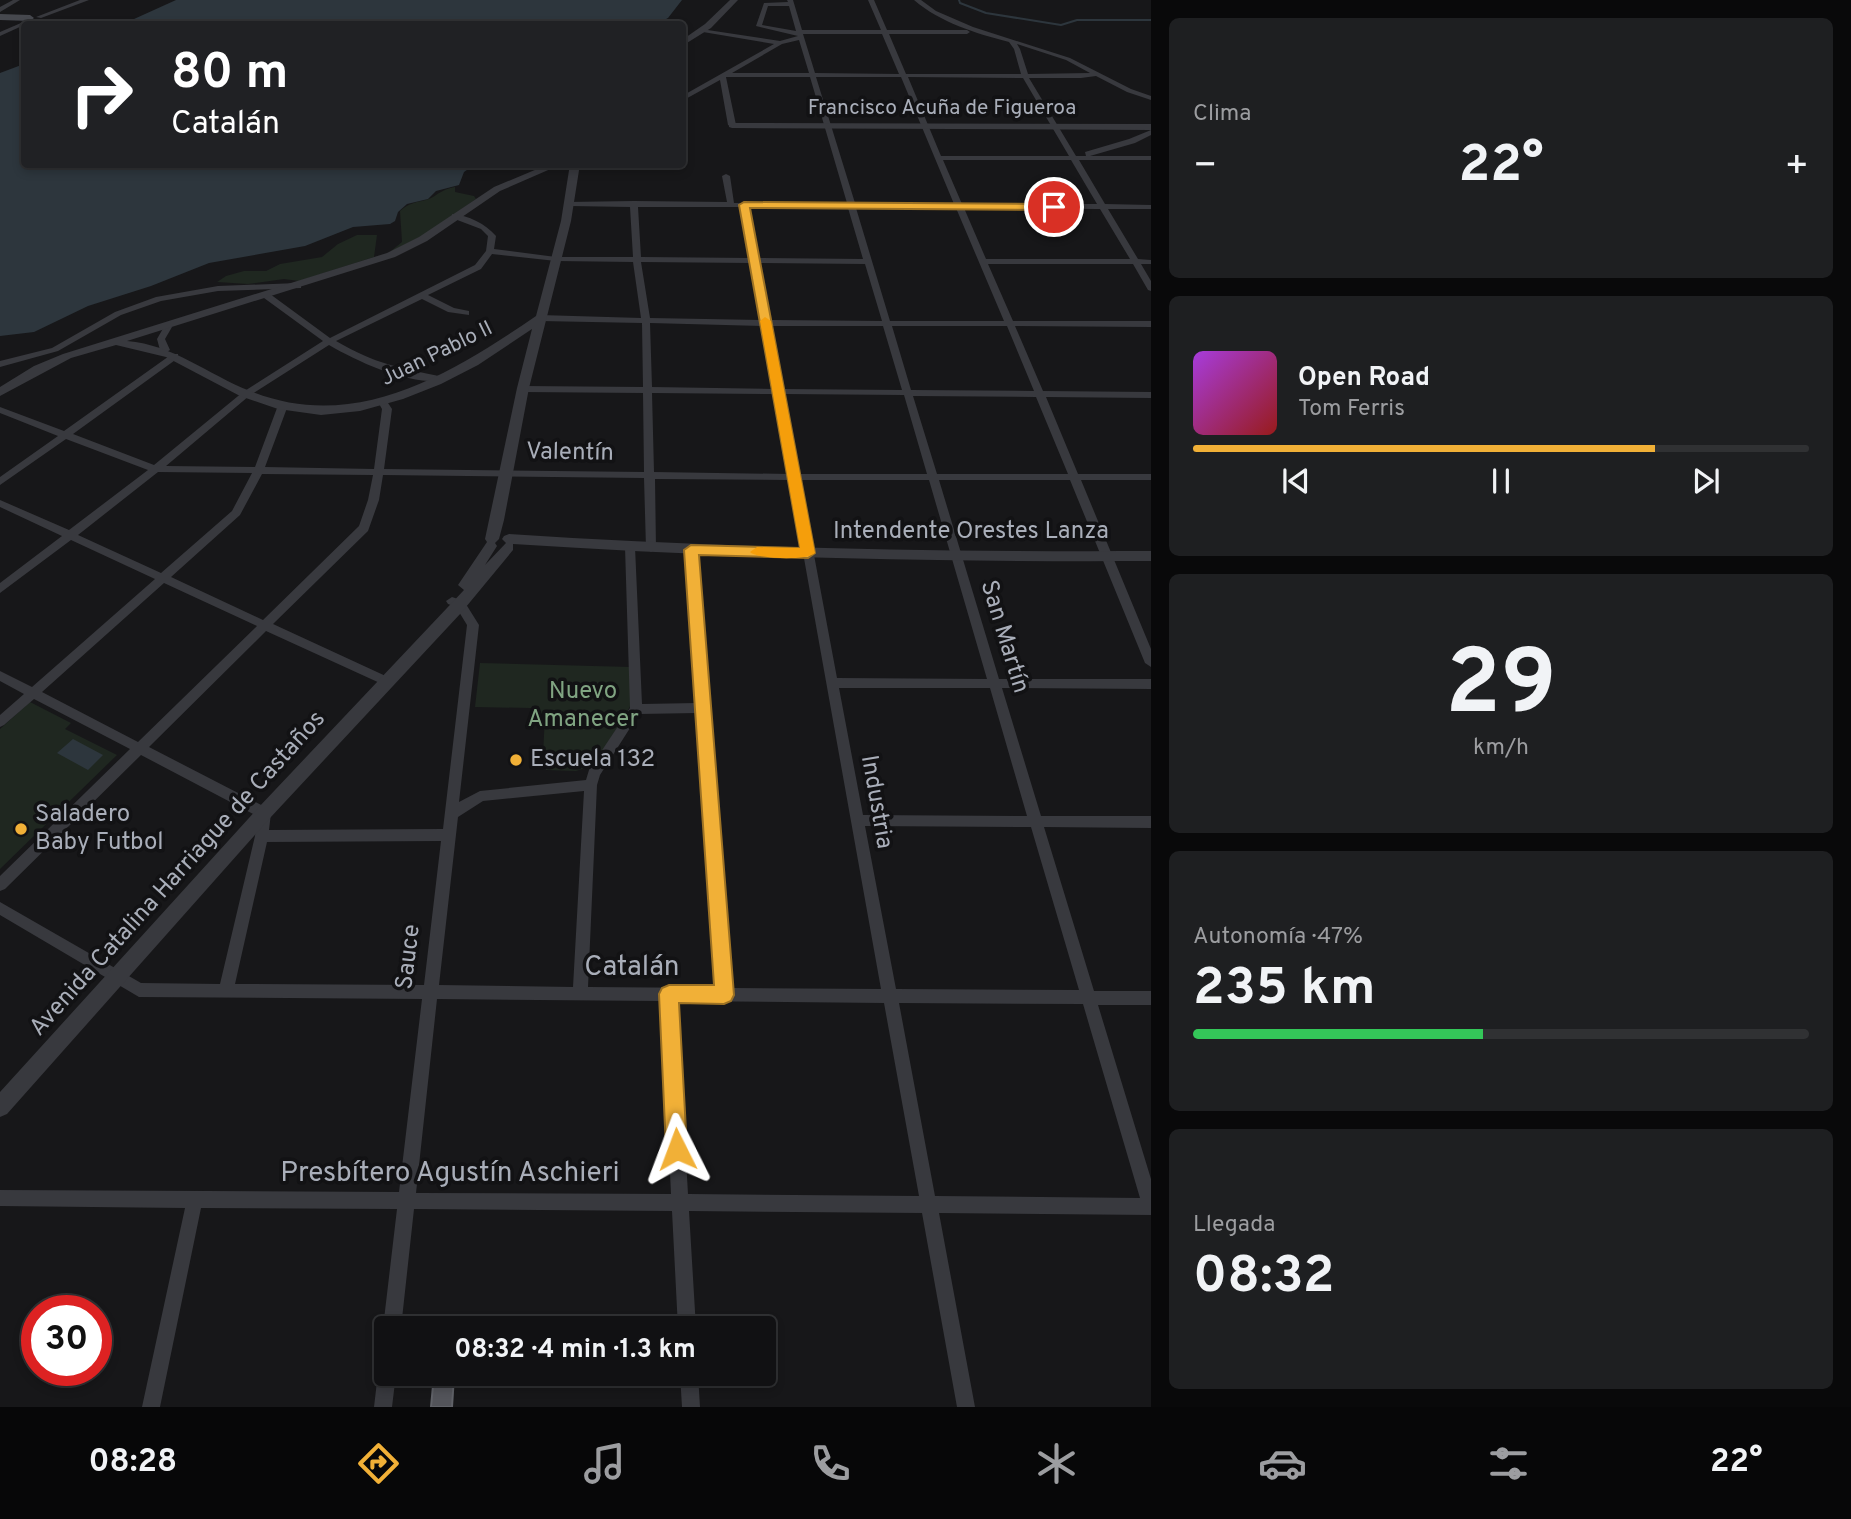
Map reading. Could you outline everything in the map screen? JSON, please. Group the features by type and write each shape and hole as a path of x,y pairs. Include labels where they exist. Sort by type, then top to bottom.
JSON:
{"main road":[{"path":"0,19 32,19"}],"street":[{"path":"0,10 17,0"},
{"path":"28,21 86,0"},
{"path":"686,41 703,30 734,0"},
{"path":"871,0 1040,394 1151,663"},
{"path":"917,0 933,12 975,32 1068,59 1126,91 1151,98"},
{"path":"791,2 766,4 759,26 800,34 975,32"},
{"name":"San Martín","path":"791,2 1151,1206"},
{"path":"0,34 21,24"},
{"path":"703,30 780,43"},
{"path":"686,97 800,34"},
{"path":"1012,43 1017,49 1026,76 1151,288"},
{"path":"722,75 1094,74"},
{"path":"722,75 732,125"},
{"path":"701,89 714,87 725,91"},
{"name":"Francisco Acuña de Figueroa","path":"732,125 1151,129"},
{"path":"1074,158 1132,141 1151,129"},
{"path":"939,158 1151,159"},
{"path":"0,392 54,361 267,296 408,248 511,181 547,168"},
{"name":"Avenida Catalina Harriague de Castaños","path":"0,1107 456,602 503,542 497,523 523,389 570,204 574,168"},
{"name":"Industria","path":"726,176 755,261 966,1407"},
{"path":"570,204 1151,207"},
{"path":"634,204 637,260 646,321 651,548"},
{"path":"0,589 246,394 328,342 478,267 490,251 492,236 455,216"},
{"path":"490,251 556,259 867,262"},
{"path":"982,261 1151,262"},
{"path":"0,364 61,347 106,318 137,305 189,290 218,286 298,286"},
{"path":"267,296 328,342 390,371 440,379"},
{"path":"423,296 451,310 466,313"},
{"path":"540,318 766,323 1151,324"},
{"name":"Juan Pablo II","path":"106,344 170,353 246,394 282,408 332,410 383,402 440,379 497,348 540,318"},
{"path":"0,482 67,436 170,353 161,339 168,327"},
{"path":"497,348 522,348 532,352"},
{"path":"523,389 1151,395"},
{"path":"0,885 364,528 370,514 387,409 383,402"},
{"path":"0,722 236,513 258,472 282,408"},
{"name":"Valentín","path":"0,410 153,470 932,478 1151,477"},
{"path":"0,503 389,677"},
{"name":"Intendente Orestes Lanza","path":"503,542 538,540 691,550 957,557 1151,556"},
{"path":"580,994 591,785 594,774 636,709 630,547"},
{"path":"691,550 724,995"},
{"name":"Sauce","path":"392,1316 473,625 456,602"},
{"path":"0,677 264,813 262,836 226,990"},
{"path":"832,683 1151,684"},
{"path":"636,709 703,708"},
{"path":"450,814 480,796 591,785"},
{"path":"857,820 1151,822"},
{"path":"262,836 448,835"},
{"path":"0,908 116,978"},
{"name":"Catalán","path":"116,978 139,990 1151,998"},
{"path":"669,994 686,1316"},
{"name":"Presbítero Agustín Aschieri","path":"0,1198 1151,1206"},
{"path":"151,1407 195,1198"},
{"path":"383,1407 385,1386"},
{"path":"690,1386 691,1407"}],"green space":[{"path":"455,187 455,192 474,196 476,199 411,244 391,251 402,242 400,211"},
{"path":"357,235 377,235 374,257 299,281 284,279 248,284 217,282 226,276 244,271 266,271 280,264 322,257 338,244"},
{"name":"Nuevo Amanecer","path":"480,663 631,667 631,705 594,765 576,771 546,770 547,760 543,755 545,716 531,708 475,707"},
{"name":"Saladero Baby Futbol","path":"30,702 71,723 65,729 117,755 0,869 0,729"}],"shaded area":[{"path":"176,0 682,0 668,18 662,21 130,21"},
{"path":"21,65 21,168 470,168 464,172 459,185 436,191 428,199 407,204 390,224 353,227 305,246 209,263 151,286 88,306 34,332 0,336 0,73"},
{"path":"73,739 103,755 88,770 57,753"}],"building":[{"path":"433,1386 453,1386 452,1407 431,1407"}],"waterway":[{"path":"959,0 960,3 986,13 1061,25 1077,20 1151,20"}],"slow traffic":[{"path":"757,552 808,553 765,321"}],"place":[{"name":"Escuela 132","path":"516,760"},
{"name":"Saladero Baby Futbol","path":"21,829"}],"route":[{"path":"677,1149 669,994 724,995 691,550 808,553 744,205 1054,207"}]}
